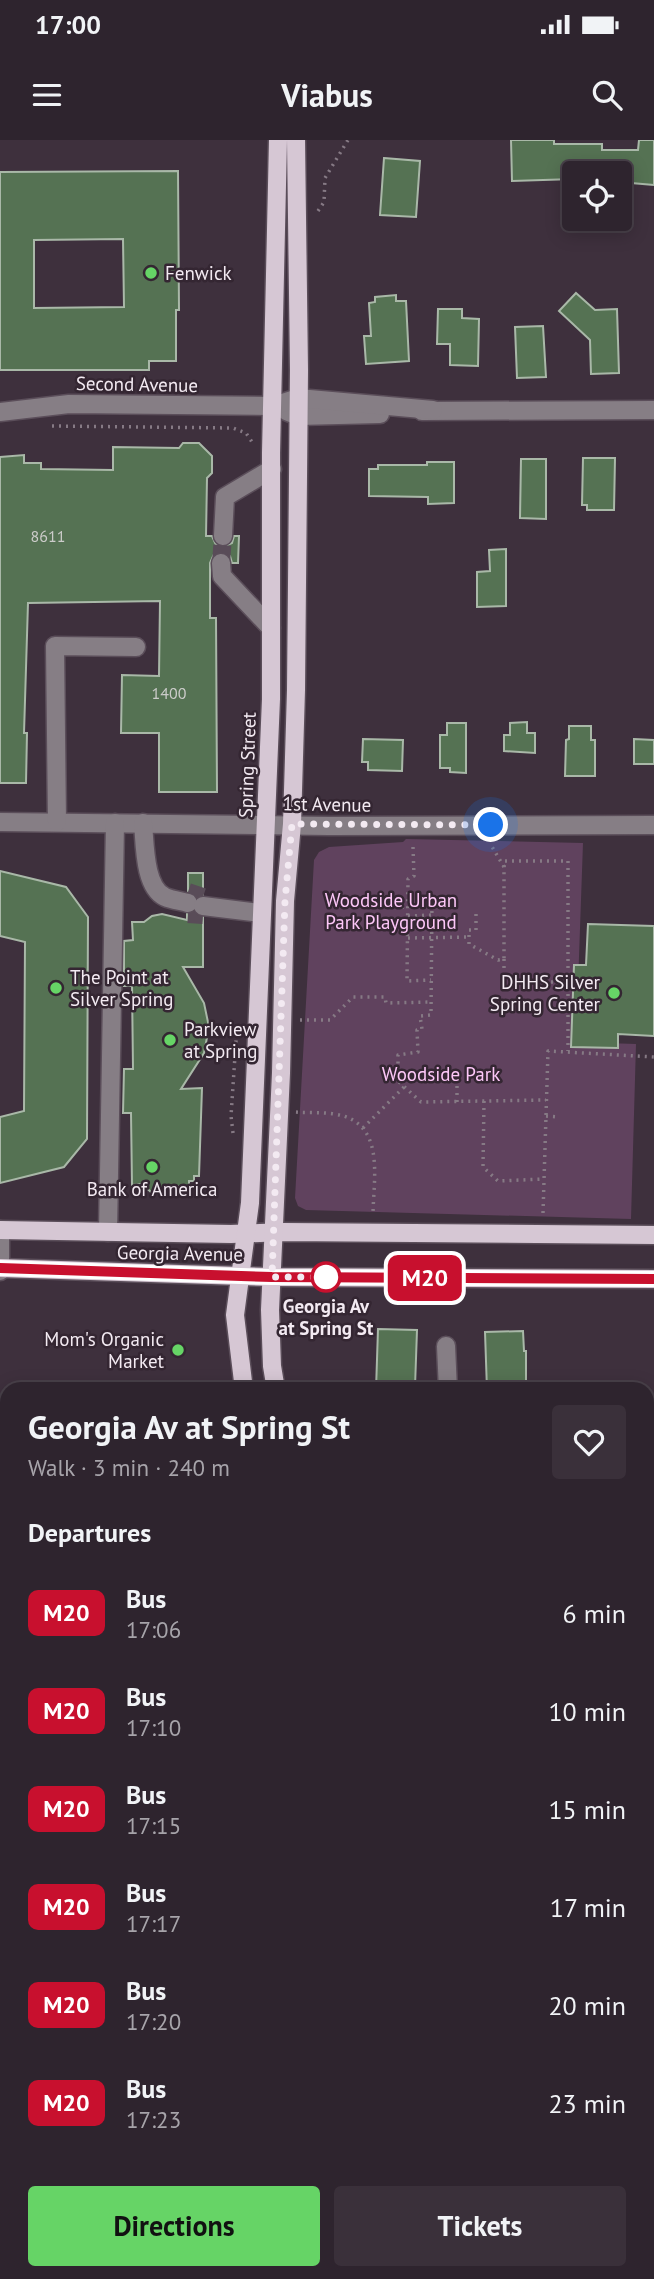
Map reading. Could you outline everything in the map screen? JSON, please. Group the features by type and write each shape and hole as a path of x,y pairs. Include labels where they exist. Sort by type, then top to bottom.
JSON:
{"main road":[{"name":"Spring Street","path":"243,1382 235,1314 247,1233 271,699 278,140"},
{"path":"275,1382 270,1311 296,677 296,140"},
{"name":"Georgia Avenue","path":"0,1230 654,1235"},
{"name":"Georgia Avenue","path":"0,1269 272,1277 654,1279"}],"street":[{"name":"Second Avenue","path":"0,412 69,404 298,407 334,416 433,410 654,410"},
{"path":"223,536 225,497 272,469"},
{"path":"220,563 222,576 271,628"},
{"path":"57,822 55,646 136,647"},
{"name":"1st Avenue","path":"0,822 654,825"},
{"path":"108,1232 115,823"},
{"path":"144,823 146,859 159,892 198,905 260,913"},
{"path":"0,1230 0,1269"},
{"path":"446,1346 448,1382"}],"path":[{"path":"318,211 324,202 325,178 348,140"},
{"path":"50,426 233,428 246,433 253,446"},
{"path":"491,845 504,867"},
{"path":"413,847 414,876 408,879 407,981 432,980"},
{"path":"568,982 504,982 504,861 568,861 568,982 568,1051"},
{"path":"432,897 431,1015 421,1017 422,1029 417,1030 418,1052 398,1055 398,1081 421,1102 546,1100"},
{"path":"374,907 408,906"},
{"path":"476,914 476,930 469,930 469,944 498,960 504,959"},
{"path":"408,916 432,915"},
{"path":"408,938 469,937"},
{"path":"298,1020 330,1020 353,997 386,998 386,1003 431,1002"},
{"path":"543,1213 548,1051 654,1057"},
{"path":"457,1084 457,1102"},
{"path":"363,1128 404,1087"},
{"path":"484,1101 483,1167 498,1181 544,1179"},
{"path":"293,1112 341,1116 363,1128 372,1139 373,1213"},
{"path":"546,1116 559,1117"}],"green space":[{"name":"Woodside Park","path":"406,839 583,843 576,1042 636,1044 631,1219 306,1210 298,1206 295,1198 314,860 319,852 329,847 403,842"}],"building":[{"path":"511,140 554,140 554,144 602,144 602,150 638,150 639,140 654,140 654,185 632,183 632,161 562,161 562,179 512,181"},
{"path":"384,158 420,161 416,217 380,215"},
{"name":"Fenwick","path":"178,171 179,310 176,310 176,361 149,361 149,370 0,370 0,172","holes":["123,239 124,307 34,308 34,240"]},
{"path":"576,293 595,310 617,309 619,373 591,374 590,340 559,311"},
{"path":"396,295 396,301 406,301 409,361 366,364 364,336 371,336 369,303 375,302 375,297"},
{"path":"438,309 462,309 462,318 479,319 478,366 450,365 450,344 437,344"},
{"path":"543,326 546,377 517,378 515,327"},
{"path":"183,443 199,443 212,456 212,473 207,478 206,536 212,536 216,545 223,547 232,543 234,536 239,536 238,563 232,563 230,556 221,552 214,554 210,563 210,618 216,618 217,792 159,792 159,733 121,733 122,675 159,676 160,601 28,603 24,733 27,733 26,783 0,783 0,457 24,455 24,463 41,463 41,469 113,470 113,447 179,448"},
{"path":"583,458 615,458 614,510 587,510 587,505 582,505"},
{"path":"521,459 546,459 546,519 520,518"},
{"path":"427,462 454,462 454,503 428,504 428,497 369,496 369,469 378,469 378,465 427,465"},
{"path":"506,549 506,606 477,607 477,572 490,571 489,550"},
{"path":"527,722 527,733 535,733 535,753 504,751 504,735 510,735 510,723"},
{"path":"447,723 466,723 466,773 440,768 440,735 447,735"},
{"path":"569,726 591,726 591,740 595,740 595,776 565,776"},
{"path":"363,739 403,740 402,771 368,770 368,762 362,762"},
{"path":"634,739 654,740 654,764 634,764"},
{"path":"0,871 66,887 88,917 87,1139 64,1167 0,1183 0,1117 24,1111 25,942 0,936"},
{"path":"188,873 203,873 203,895 197,897 188,891"},
{"name":"Parkview at Spring","path":"194,912 203,917 203,967 183,967 204,1003 209,1027 204,1053 181,1089 202,1088 199,1176 194,1176 194,1181 189,1181 189,1186 178,1186 171,1192 161,1194 151,1192 142,1184 132,1185 131,1113 123,1113 124,1069 133,1069 132,986 124,986 124,941 133,940 132,922 144,922 152,916 162,914 187,920 187,914"},
{"name":"DHHS Silver Spring Center","path":"588,924 654,926 654,1036 618,1034 618,1048 571,1047 574,965 586,965"},
{"path":"378,1329 417,1330 415,1382 376,1382"},
{"path":"523,1331 526,1382 487,1382 485,1332"}],"tunnel":[{"path":"221,563 223,536"},
{"path":"188,892 203,897"},
{"path":"188,914 203,915"}],"bus line":[{"name":"M20","path":"0,1268 272,1277 654,1279"}],"place":[{"name":"Fenwick","path":"151,273"},
{"name":"The Point at Silver Spring","path":"56,988"},
{"name":"DHHS Silver Spring Center","path":"614,993"},
{"name":"Parkview at Spring","path":"170,1040"},
{"name":"Bank of America","path":"152,1167"},
{"name":"Georgia Av at Spring St","path":"326,1277"},
{"name":"Mom's Organic Market","path":"178,1350"}],"route":[{"path":"326,1277 272,1277 285,901 292,824 491,825"}],"park label":[{"name":"Woodside Urban Park Playground","path":"391,911"}]}
